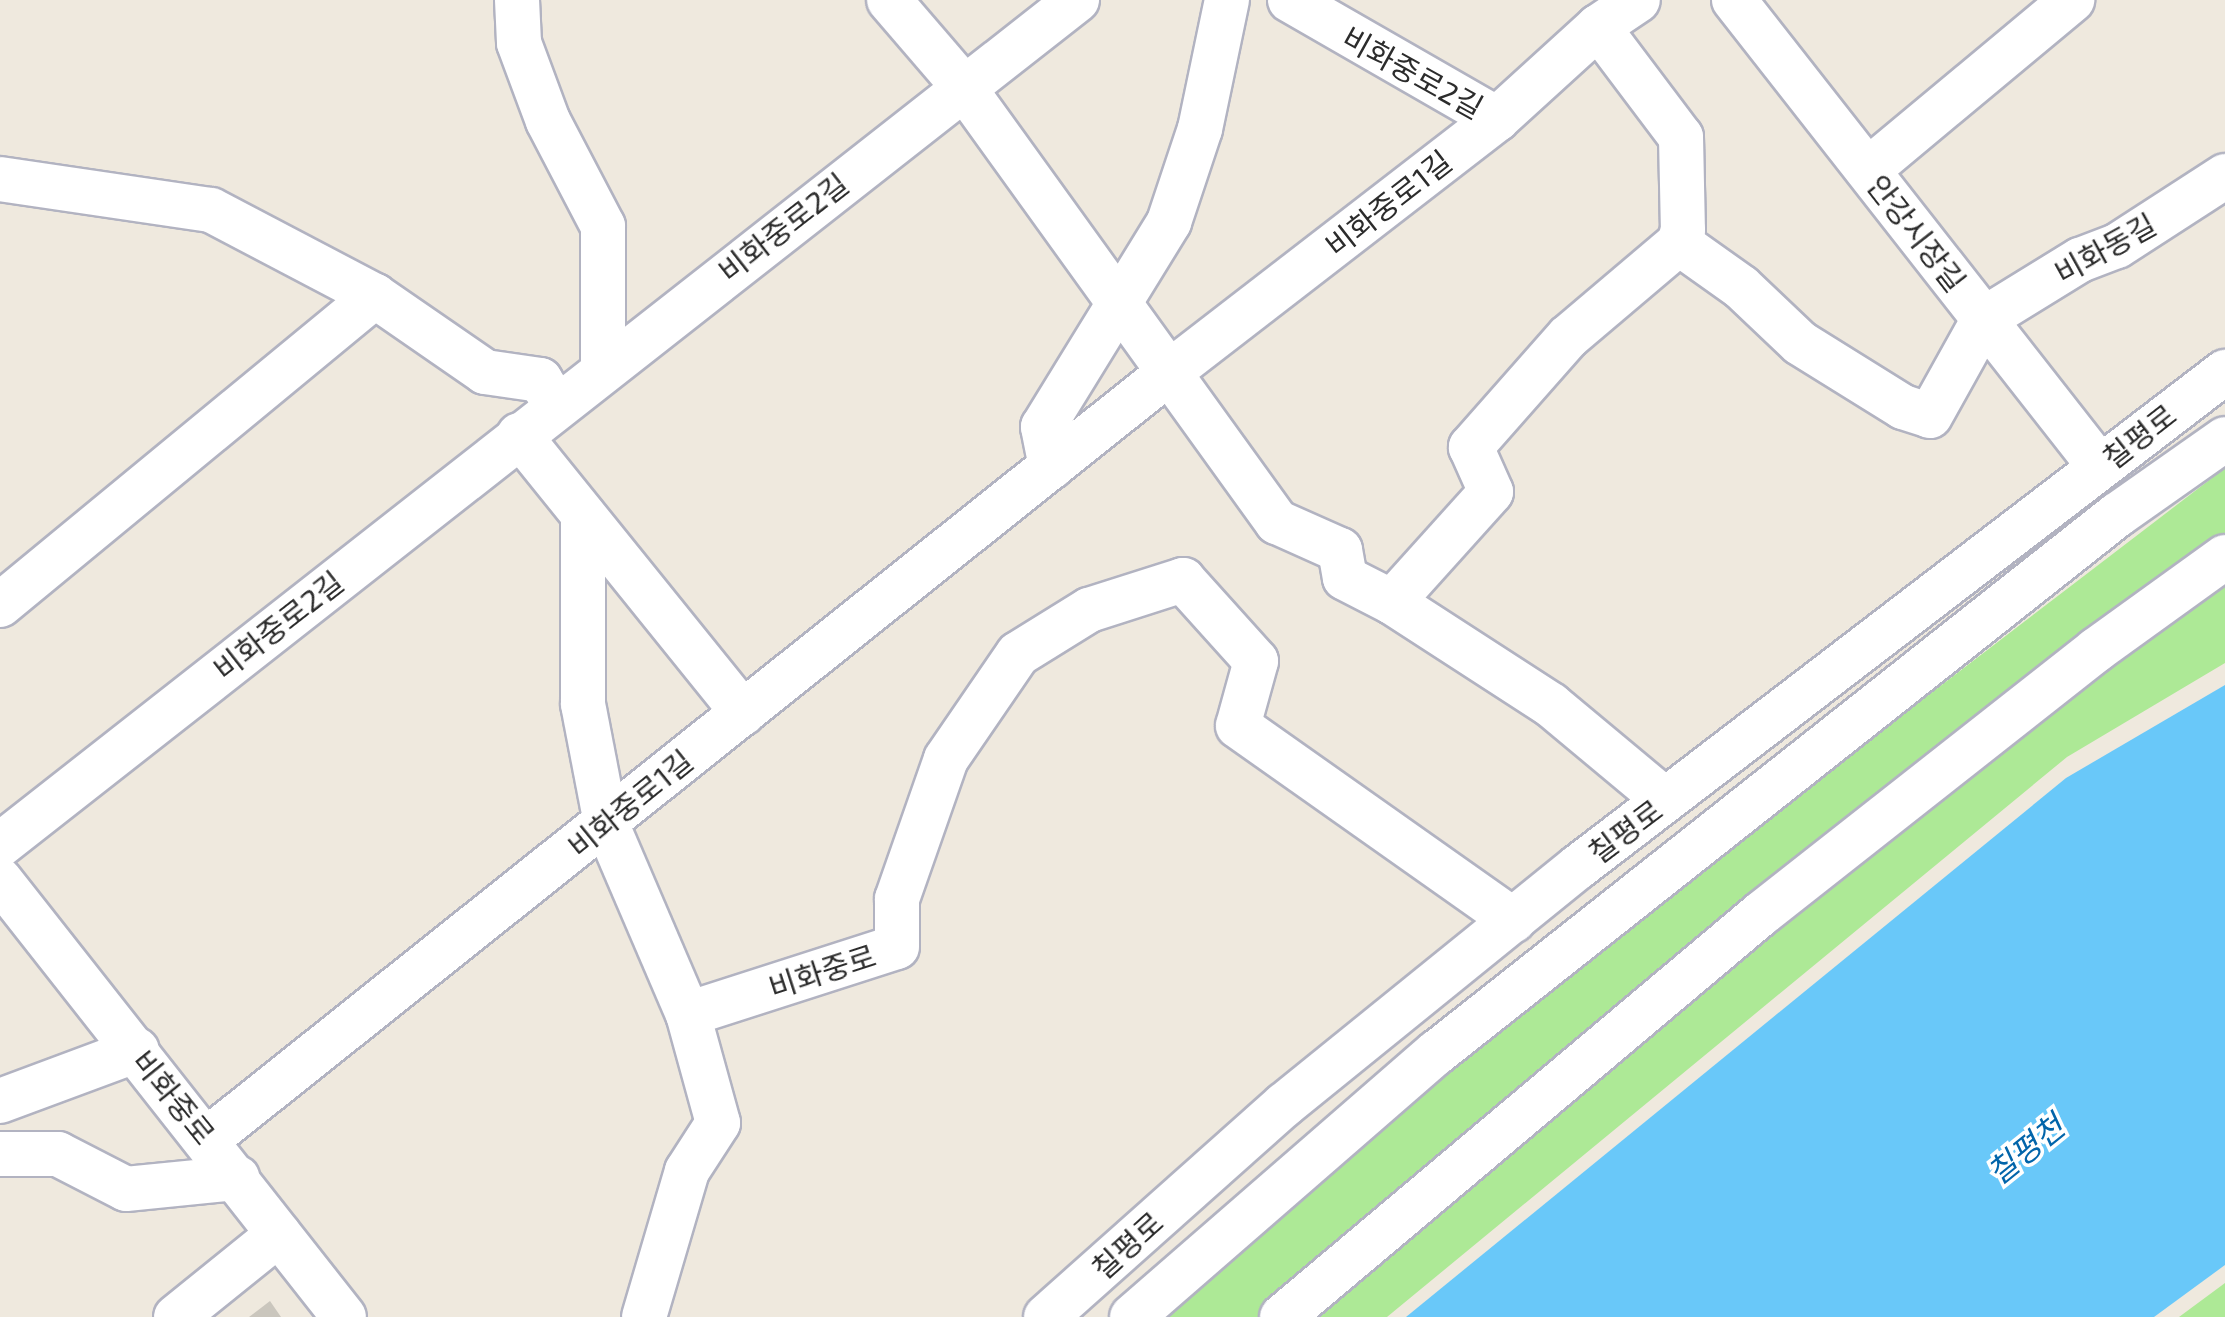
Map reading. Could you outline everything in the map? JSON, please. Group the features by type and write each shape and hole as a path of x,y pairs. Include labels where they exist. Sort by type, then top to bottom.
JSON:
{"street":[{"path":"517,0 519,43 543,108 603,226 603,369"},
{"path":"889,0 962,85 1277,522 1340,550 1345,578 1392,602 1551,705 1665,800"},
{"name":"비화중로2길","path":"0,845 962,85 1077,0"},
{"path":"1051,467 1043,427 1169,222 1200,129 1227,0"},
{"name":"비화중로2길","path":"1290,0 1497,119"},
{"name":"비화중로1길","path":"209,1138 1171,371 1497,119 1598,27 1638,0"},
{"name":"안강시장길","path":"1734,0 2100,467"},
{"path":"1868,170 2072,0"},
{"path":"1392,602 1491,492 1471,447 1568,337 1679,243 1681,137 1598,27"},
{"name":"비화동길","path":"1984,319 2080,260 2117,246 2225,176"},
{"path":"0,179 211,210 375,296 485,372 540,380 556,405"},
{"path":"1679,243 1741,287 1800,343 1903,407 1930,416 1984,319"},
{"path":"0,605 375,296"},
{"name":"칠평로","path":"1046,1317 1284,1105 1513,920 2225,372"},
{"path":"519,435 743,713"},
{"name":"칠평로","path":"1132,1317 1436,1053 2117,515 2225,439"},
{"path":"583,515 583,704 606,823 688,1014 718,1123 687,1171 644,1317"},
{"path":"1282,1317 1762,913 2096,650 2225,557"},
{"name":"비화중로","path":"688,1014 897,947 897,899 946,759 1018,654 1089,610 1183,580 1256,661 1238,726 1513,920"},
{"name":"비화중로","path":"0,880 209,1138 344,1317"},
{"path":"0,1101 137,1050"},
{"path":"0,1154 58,1154 126,1189 237,1178"},
{"path":"176,1317 279,1234"}],"green space":[{"path":"2225,468 2225,663 2067,757 1387,1317 1166,1317 1359,1146 1627,926"},
{"path":"2225,1283 2225,1317 2179,1317"}],"water":[{"name":"칠평천","path":"2225,685 2225,1265 2154,1317 1406,1317 2066,778"}],"building":[{"path":"270,1301 281,1317 249,1317"}]}
